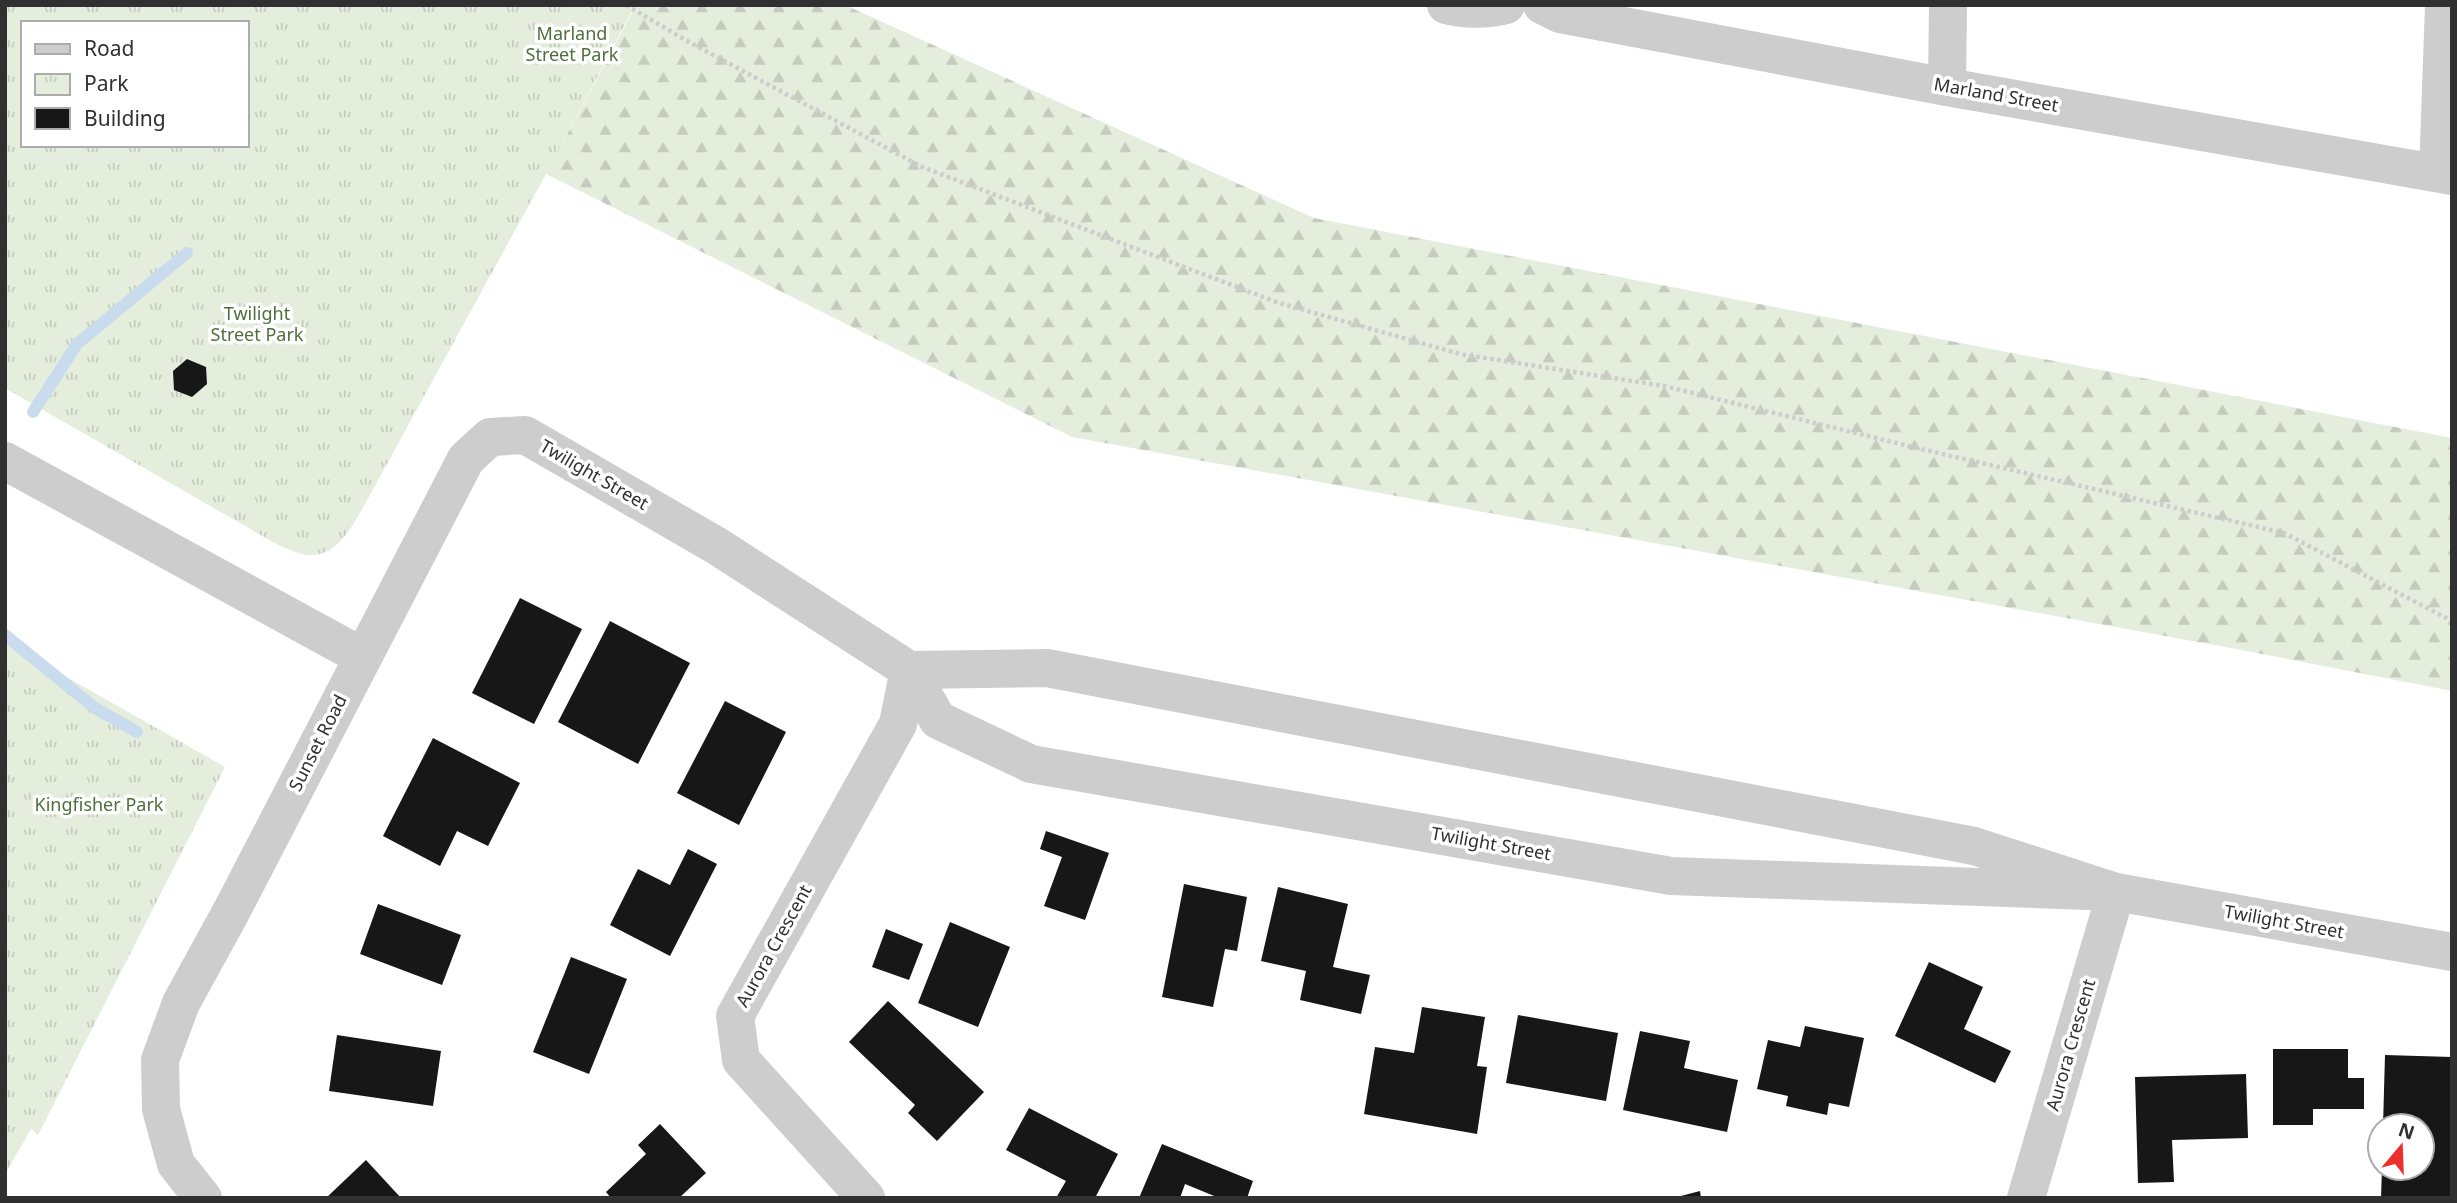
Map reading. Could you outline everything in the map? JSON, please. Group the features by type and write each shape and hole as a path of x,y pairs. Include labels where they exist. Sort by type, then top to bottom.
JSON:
{"street":[{"path":"1446,5 1460,9 1492,9 1506,5"},
{"name":"Marland Street","path":"1542,5 1560,14 1947,87 2445,175"},
{"path":"1947,87 1948,5"},
{"path":"2444,5 2445,175"},
{"name":"Twilight Street","path":"363,657 466,459 490,437 525,435 717,546 909,670 938,720 1031,764 1671,876 2116,892"},
{"path":"5,461 363,657"},
{"name":"Sunset Road","path":"203,1198 176,1164 160,1110 160,1060 181,1003 363,657"},
{"name":"Twilight Street","path":"909,670 1061,670 1974,846 2116,892 2452,952"},
{"name":"Aurora Crescent","path":"866,1198 741,1060 735,1016 898,724 909,670"},
{"name":"Aurora Crescent","path":"2026,1198 2116,892"}],"path":[{"path":"626,5 689,42 922,167 1276,302 1460,354 1664,386 2284,533 2452,621"}],"green space":[{"name":"Twilight Street Park","path":"5,5 635,5 546,174 345,536 332,548 315,555 305,555 278,545 5,388"},
{"path":"636,5 845,5 1314,218 2452,438 2452,691 2231,648 1072,437 546,174"},
{"name":"Kingfisher Park","path":"5,642 225,767 38,1135 31,1129 5,1174"}],"building":[{"path":"187,359 206,367 207,384 192,397 174,390 173,371"},
{"path":"520,598 582,629 534,724 472,693"},
{"path":"610,621 690,663 638,764 558,722"},
{"path":"725,701 786,732 739,825 677,793"},
{"path":"433,738 520,783 488,846 457,831 440,866 383,836"},
{"path":"1046,831 1109,853 1085,920 1044,906 1062,857 1040,849"},
{"path":"688,849 717,864 670,956 610,925 638,869 670,885"},
{"path":"1184,884 1247,897 1237,951 1225,949 1213,1007 1162,997"},
{"path":"1278,887 1348,904 1333,967 1370,975 1361,1014 1300,1000 1306,971 1261,961"},
{"path":"378,904 461,935 442,985 360,954"},
{"path":"950,922 1010,947 978,1027 918,1003"},
{"path":"886,929 923,944 909,980 872,967"},
{"path":"571,957 627,979 589,1074 533,1052"},
{"path":"1929,962 1983,987 1964,1029 2011,1051 1995,1083 1895,1036"},
{"path":"888,1001 984,1092 937,1141 908,1113 915,1105 849,1042"},
{"path":"1422,1007 1485,1017 1477,1066 1487,1067 1477,1134 1364,1114 1375,1047 1414,1053"},
{"path":"1518,1015 1618,1033 1606,1101 1506,1083"},
{"path":"1805,1026 1864,1038 1849,1107 1829,1103 1827,1115 1786,1106 1788,1096 1757,1089 1768,1040 1800,1047"},
{"path":"1640,1031 1690,1041 1684,1068 1738,1080 1727,1132 1623,1110"},
{"path":"337,1035 441,1051 433,1106 329,1091"},
{"path":"2273,1049 2348,1049 2348,1078 2364,1078 2364,1109 2313,1109 2313,1125 2273,1125"},
{"path":"2385,1055 2452,1057 2452,1198 2381,1198 2382,1182 2436,1182 2436,1112 2383,1112"},
{"path":"2246,1074 2248,1138 2172,1140 2174,1182 2138,1183 2135,1077"},
{"path":"1029,1108 1118,1154 1095,1198 1056,1198 1066,1181 1006,1150"},
{"path":"660,1124 706,1173 679,1198 611,1198 606,1192 646,1154 638,1145"},
{"path":"1162,1144 1253,1181 1247,1198 1219,1198 1185,1184 1180,1198 1139,1198"},
{"path":"366,1160 401,1198 326,1198"},
{"path":"1700,1191 1701,1198 1677,1198 1677,1197"}],"waterway":[{"path":"33,412 77,344 187,253"},
{"path":"5,635 95,708 137,732"}],"park label":[{"name":"Marland Street Park","path":"572,44"}]}
